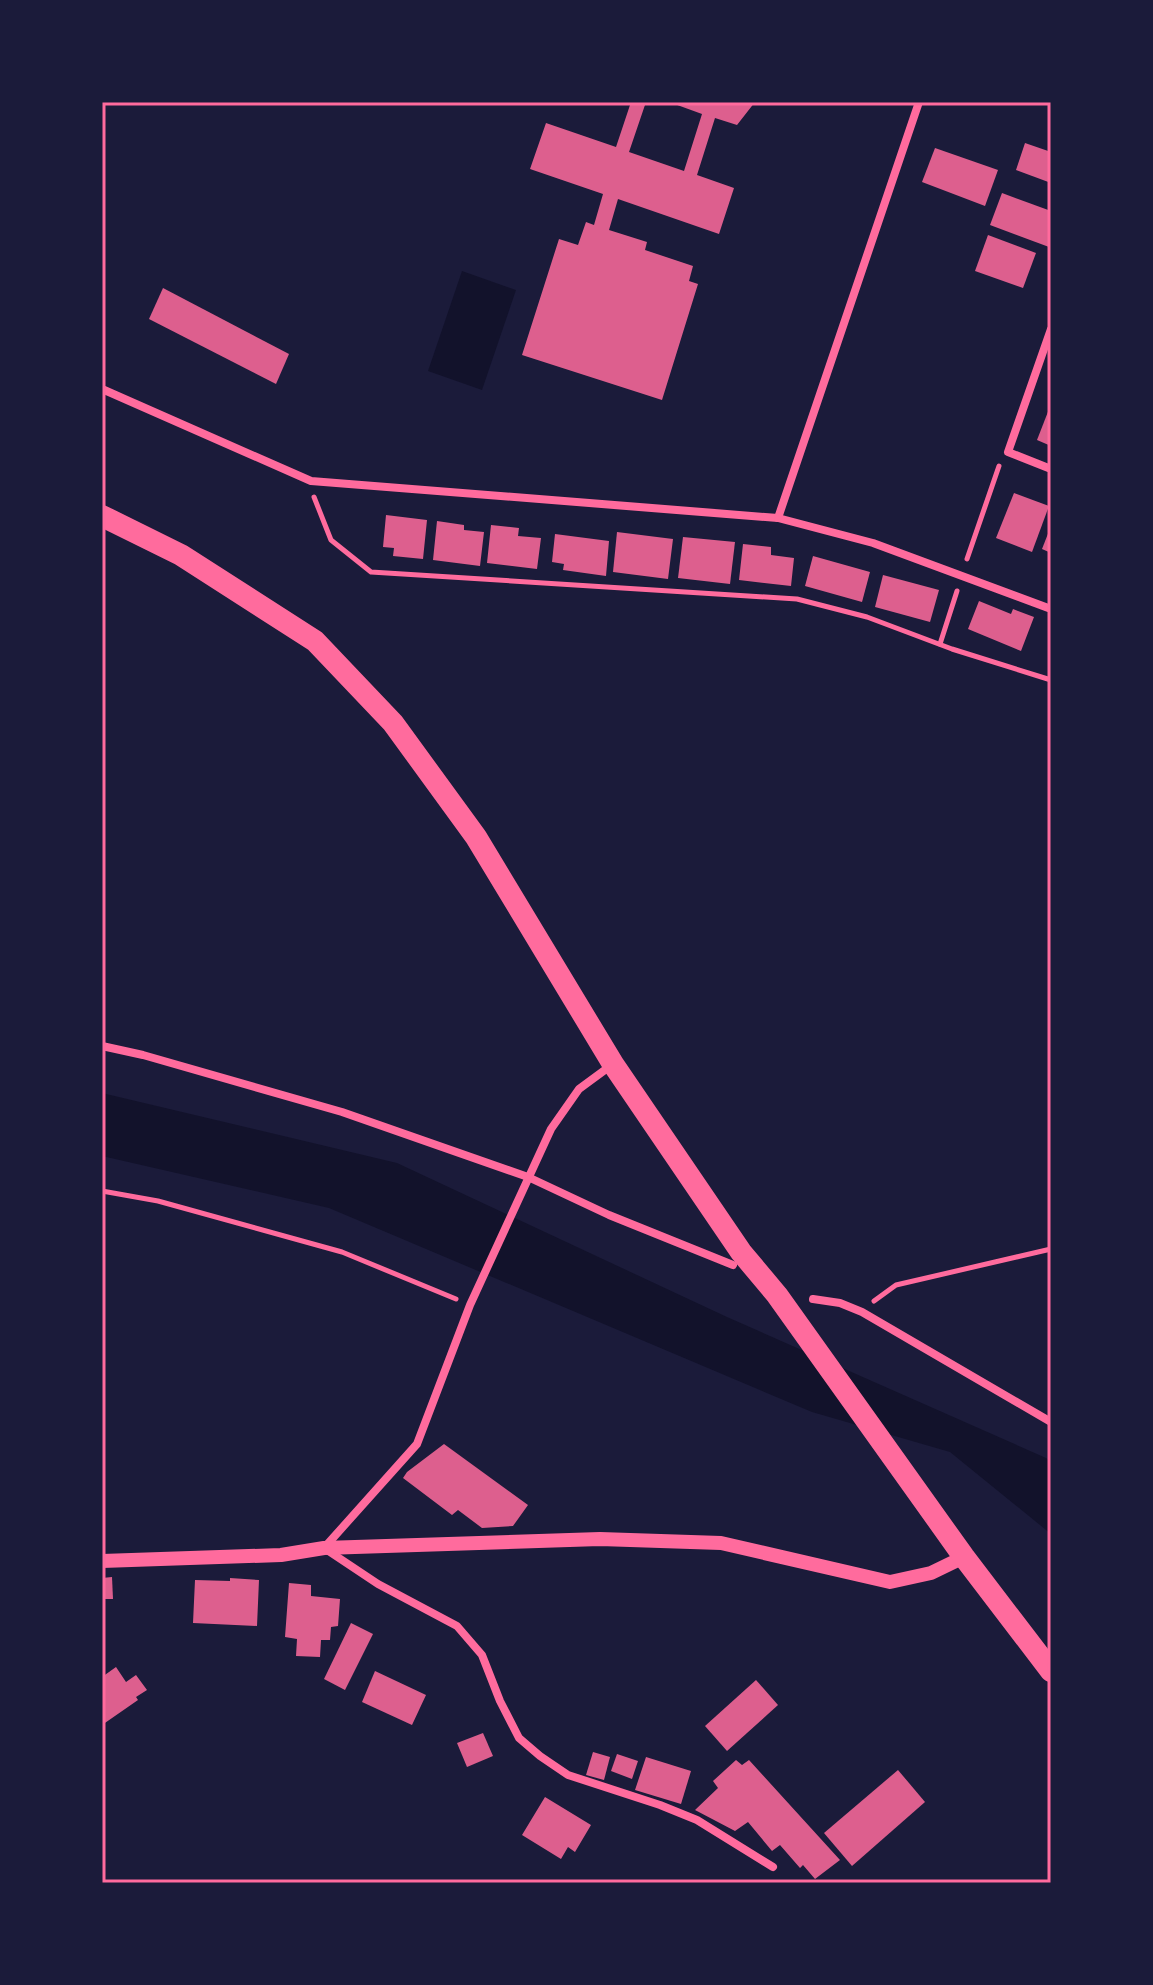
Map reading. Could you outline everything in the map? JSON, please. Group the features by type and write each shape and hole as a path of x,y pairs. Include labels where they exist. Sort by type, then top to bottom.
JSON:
{"highway":[{"path":"102,516 181,555 315,641 393,723 476,837 613,1064 741,1252 777,1295 964,1557 1051,1671"}],"street":[{"path":"778,518 919,102"},
{"path":"1051,329 1008,452 1051,469"},
{"path":"102,389 311,481 778,518 873,543 1051,609"},
{"path":"102,1046 342,1112 528,1177 621,1220 733,1265"},
{"path":"324,1548 417,1444 470,1305 551,1129 579,1089 613,1064"},
{"path":"813,1299 840,1303 862,1312 1051,1422"},
{"path":"102,1561 281,1555 324,1548 600,1539 721,1543 890,1582 931,1573 964,1557"},
{"path":"324,1548 378,1584 457,1626 482,1655 519,1738 540,1756 568,1775 697,1820 773,1867"}],"path":[{"path":"940,644 996,471 1008,452"},
{"path":"296,474 314,498 331,540 371,572 797,599 867,617 1051,680"},
{"path":"102,1191 158,1201 342,1252 470,1305"},
{"path":"862,1312 896,1285 1051,1249"}],"shaded area":[{"path":"462,271 516,290 482,390 428,371"},
{"path":"102,1093 397,1163 727,1317 1046,1458 1051,1462 1051,1534 950,1452 812,1412 329,1208 102,1156"}],"building":[{"path":"631,102 646,102 629,152 684,171 702,114 669,102 755,102 737,125 715,118 697,175 734,188 719,234 618,199 609,230 647,242 645,250 693,266 689,281 698,284 662,400 522,355 559,239 578,245 586,222 594,225 603,194 530,169 546,123 616,147"},
{"path":"1025,143 1051,152 1051,183 1016,170"},
{"path":"935,148 998,170 985,206 922,182"},
{"path":"1002,193 1051,211 1049,247 990,225"},
{"path":"988,235 1036,253 1023,288 975,271"},
{"path":"163,288 289,354 276,384 149,319"},
{"path":"1051,404 1051,446 1037,440"},
{"path":"1014,493 1049,506 1032,552 996,538"},
{"path":"386,515 427,520 423,559 393,556 394,548 383,547"},
{"path":"437,521 464,525 464,530 484,532 480,566 433,560"},
{"path":"491,525 519,528 518,536 541,538 537,569 487,563"},
{"path":"1051,526 1051,553 1042,549"},
{"path":"617,532 673,539 668,579 613,572"},
{"path":"555,534 609,541 606,576 563,570 564,564 552,562"},
{"path":"683,537 735,542 730,584 678,578"},
{"path":"743,544 771,547 771,555 794,558 791,586 739,580"},
{"path":"813,556 870,572 862,602 805,586"},
{"path":"883,575 939,590 930,622 875,607"},
{"path":"979,601 1011,614 1013,609 1034,617 1021,651 968,629"},
{"path":"444,1444 528,1505 513,1526 482,1528 458,1510 452,1515 403,1478"},
{"path":"112,1577 113,1599 102,1599 102,1578"},
{"path":"230,1578 259,1580 257,1626 193,1623 195,1580 230,1581"},
{"path":"289,1583 311,1585 311,1596 340,1599 338,1626 331,1627 330,1640 321,1640 320,1657 296,1656 297,1639 285,1637"},
{"path":"351,1623 373,1634 345,1690 324,1679"},
{"path":"116,1667 126,1682 136,1675 147,1690 102,1725 102,1677"},
{"path":"375,1671 426,1695 412,1725 362,1702"},
{"path":"756,1680 778,1705 727,1751 705,1726"},
{"path":"483,1733 493,1756 467,1767 457,1743"},
{"path":"593,1752 610,1757 604,1780 586,1775"},
{"path":"617,1754 638,1761 632,1779 611,1771"},
{"path":"646,1757 691,1771 681,1804 635,1790"},
{"path":"736,1760 742,1765 749,1760 840,1860 815,1879 803,1865 800,1868 780,1845 772,1851 748,1822 735,1831 695,1810 718,1788 713,1781"},
{"path":"898,1770 925,1802 852,1866 824,1833"},
{"path":"545,1797 591,1825 575,1852 568,1847 561,1859 522,1835"}]}
